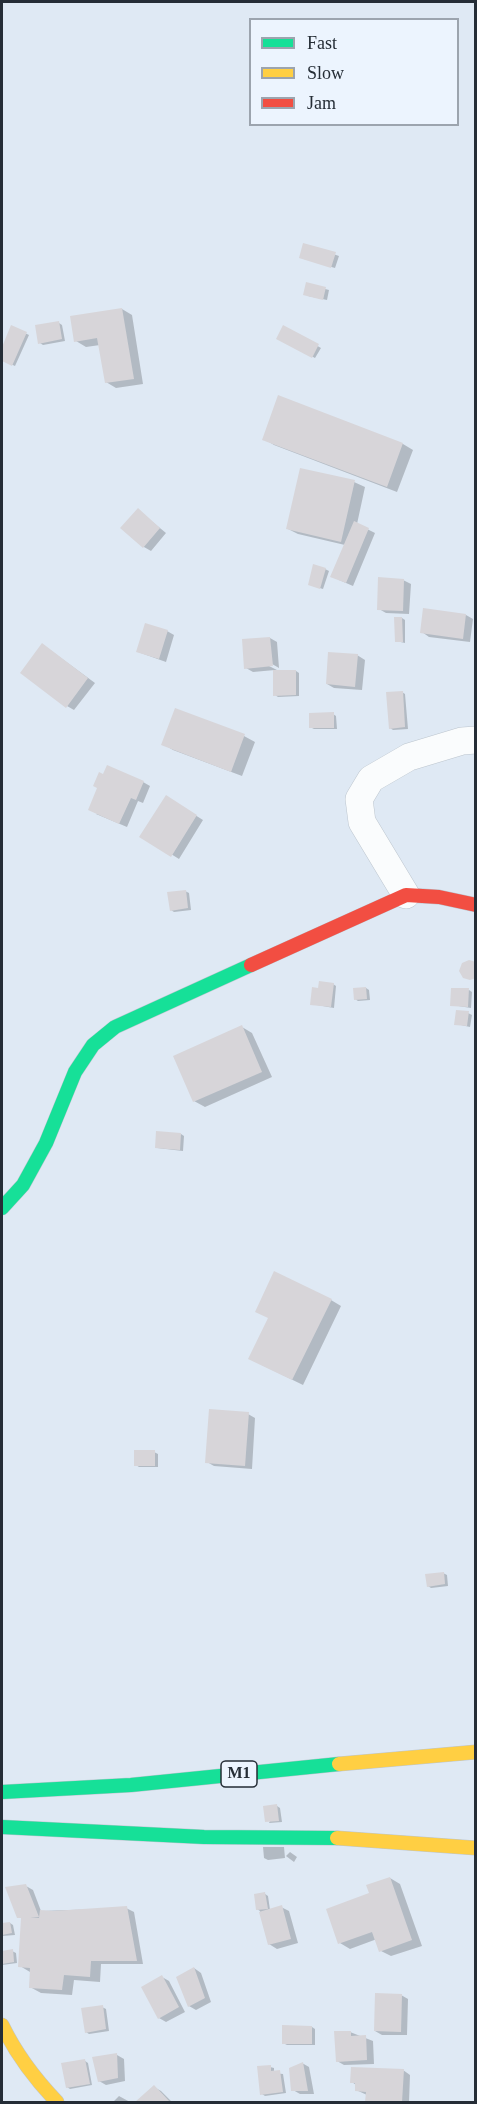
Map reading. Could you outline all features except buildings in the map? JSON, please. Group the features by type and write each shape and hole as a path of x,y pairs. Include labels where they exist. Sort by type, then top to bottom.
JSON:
{"main road":[{"path":"2,1208 23,1185 46,1143 75,1072 93,1045 115,1028 406,895 439,897 476,905"},
{"name":"M1","path":"2,1792 131,1785 357,1761 476,1752"},
{"path":"2,1827 204,1837 326,1837 476,1848"},
{"path":"2,2025 6,2035 37,2082 57,2103"}],"street":[{"path":"406,895 362,822 359,800 371,779 409,757 462,741 476,740"}],"traffic: fast":[{"path":"2,1208 23,1185 46,1143 75,1072 93,1045 115,1027 251,965"},
{"path":"2,1792 131,1785 339,1764"},
{"path":"2,1827 204,1837 337,1838"}],"traffic: slow":[{"path":"339,1764 476,1752"},
{"path":"337,1838 476,1848"},
{"path":"2,2025 26,2066 57,2102"}],"traffic: jam":[{"path":"251,965 406,895 439,897 476,905"}]}
